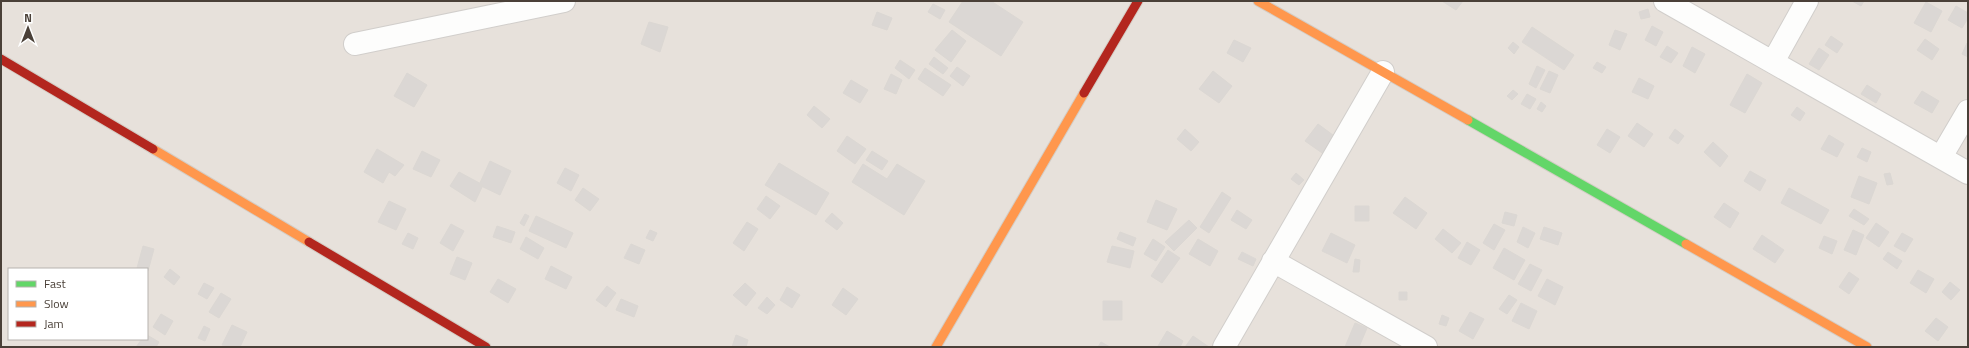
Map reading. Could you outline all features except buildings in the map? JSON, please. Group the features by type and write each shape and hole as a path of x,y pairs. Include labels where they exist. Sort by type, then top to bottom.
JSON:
{"street":[{"path":"355,44 564,1"},
{"path":"936,347 1138,1"},
{"path":"1258,1 1867,347"},
{"path":"1665,1 1968,173"},
{"path":"1773,62 1807,1"},
{"path":"1,59 486,347"},
{"path":"1224,347 1383,72"},
{"path":"1941,157 1968,111"},
{"path":"1273,261 1426,347"}],"shaded area":[{"path":"1,1 1968,1 1968,347 1,347"}],"traffic: fast":[{"path":"1468,120 1686,244"}],"traffic: slow":[{"path":"1258,1 1468,120"},
{"path":"936,347 1084,93"},
{"path":"153,149 309,242"},
{"path":"1686,244 1867,347"}],"traffic: jam":[{"path":"1084,93 1138,1"},
{"path":"1,59 153,149"},
{"path":"309,242 486,347"}]}
